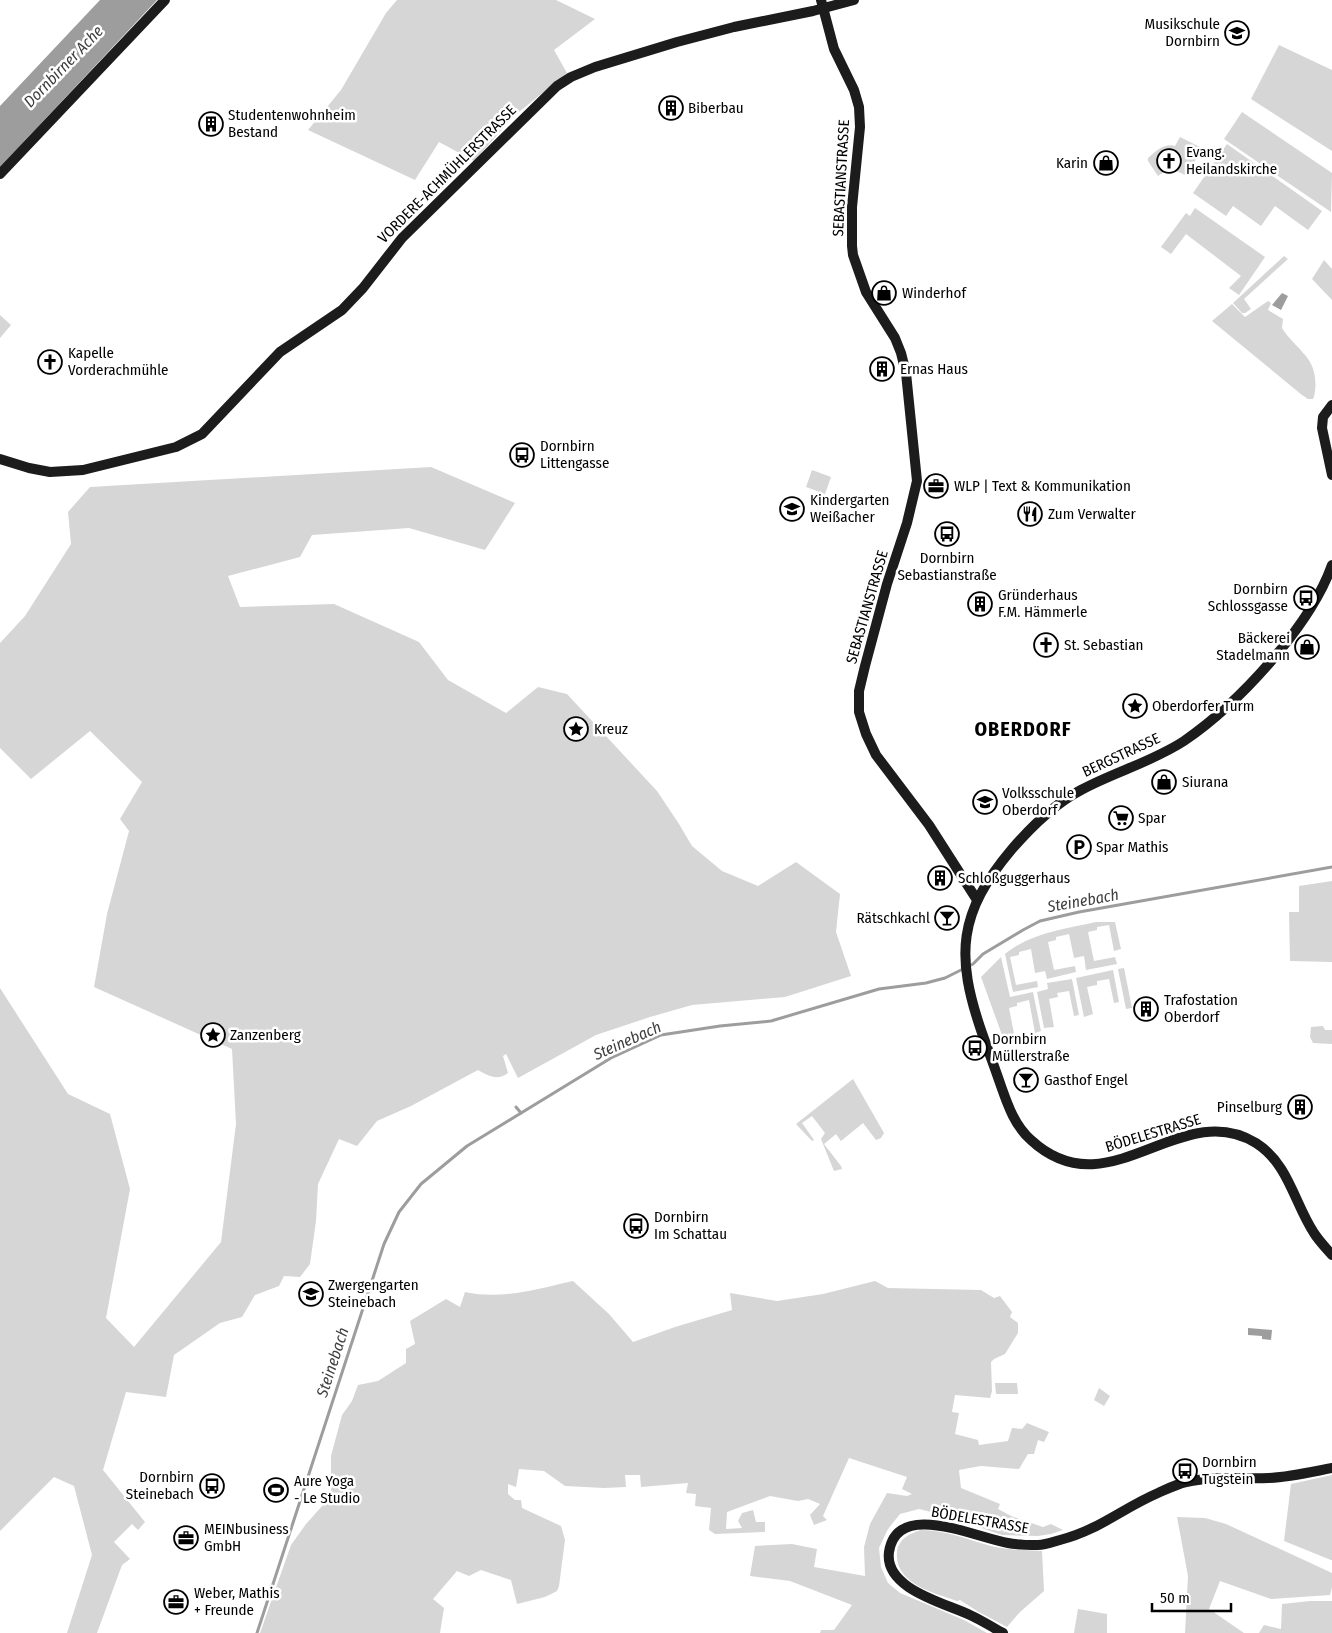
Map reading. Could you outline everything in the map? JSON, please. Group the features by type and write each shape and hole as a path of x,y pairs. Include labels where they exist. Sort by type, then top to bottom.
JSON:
{"street":[{"path":"0,174 165,0"},
{"name":"VORDERE-ACHMÜHLERSTRASSE","path":"0,459 50,472 83,470 176,447 202,434 280,352 342,310 363,288 402,238 557,86 571,77 595,67 677,42 822,4 854,0"},
{"name":"SEBASTIANSTRASSE","path":"822,4 834,49 854,90 859,107 860,127 852,207 853,255 866,292 895,338 901,353 905,368 917,481 908,523 887,584 865,666 859,691 859,712 866,734 876,755 929,825 976,900"},
{"path":"1332,404 1323,417 1322,431 1332,474"},
{"name":"BERGSTRASSE","path":"1100,1164 1076,1163 1055,1157 1036,1145 1022,1130 1007,1103 973,1007 966,977 967,928 976,900 986,882 999,865 1021,839 1051,810 1079,790 1170,749 1202,728 1238,696 1274,658 1294,633 1319,595 1332,565"},
{"name":"BÖDELESTRASSE","path":"1100,1164 1133,1156 1180,1137 1200,1132 1221,1131 1244,1137 1266,1150 1277,1164 1288,1181 1313,1233 1332,1255"},
{"name":"BÖDELESTRASSE","path":"1003,1633 904,1584 890,1566 889,1554 893,1539 902,1530 915,1525 932,1524 1008,1543 1041,1545 1084,1533 1156,1494 1184,1482 1213,1478 1287,1476 1332,1468"}],"shaded area":[{"path":"397,0 556,0 595,19 554,50 567,73 514,116 474,161 439,142 415,180 308,130 341,90 386,13"},
{"path":"1279,45 1332,70 1332,151 1251,99"},
{"path":"1242,112 1332,173 1331,212 1224,139"},
{"path":"1180,137 1202,148 1187,176 1169,170 1158,176 1148,158 1157,150 1171,145 1175,146"},
{"path":"1227,144 1322,211 1308,230 1275,206 1261,226 1233,206 1226,216 1193,193"},
{"path":"1195,208 1265,257 1239,295 1229,288 1241,276 1186,234 1171,254 1161,247 1186,213 1190,216"},
{"path":"1284,256 1288,259 1244,299 1251,309 1242,313 1233,303"},
{"path":"1324,260 1332,269 1332,300 1312,279"},
{"path":"1268,301 1271,303 1268,310 1283,319 1282,328 1311,364 1315,381 1313,399 1308,399 1302,395 1212,321 1232,304 1245,317"},
{"path":"0,315 11,325 0,338"},
{"path":"431,467 515,503 485,550 409,528 312,535 300,557 228,576 240,607 334,604 419,642 448,680 506,713 538,687 567,694 657,791 692,846 722,871 758,886 796,862 840,894 836,932 851,976 785,997 692,1005 650,1017 596,1035 518,1078 506,1054 503,1056 508,1073 500,1077 493,1077 478,1070 411,1106 377,1121 357,1146 339,1139 318,1184 316,1221 310,1264 300,1277 284,1276 279,1286 255,1295 242,1317 220,1323 174,1355 166,1397 126,1392 103,1470 145,1522 138,1530 132,1524 114,1542 130,1559 122,1565 97,1633 67,1633 92,1555 74,1486 54,1477 0,1531 0,988 68,1094 110,1114 130,1189 106,1318 134,1347 221,1242 236,1124 232,1049 94,987 107,914 129,831 120,819 142,782 90,731 31,779 0,748 0,643 25,616 71,544 68,512 90,487"},
{"path":"812,470 831,477 825,494 806,487"},
{"path":"1332,881 1332,962 1290,961 1289,912 1299,912 1299,886"},
{"path":"1096,922 1115,922 1121,949 1114,951 1109,925 1097,927 1097,930 1088,932 1094,961 1115,957 1117,964 1086,970 1084,956 1074,958 1069,934 1056,937 1056,940 1048,942 1054,970 1075,966 1076,972 1047,979 1045,971 1035,973 1031,949 1019,952 1019,955 1010,957 1016,985 1037,981 1038,987 1013,992 1005,954 1025,941 1037,936"},
{"path":"1001,957 1010,997 1033,992 1041,1031 1035,1033 1029,1000 1017,1003 1017,1006 1009,1008 1016,1044 1006,1046 981,977"},
{"path":"1124,968 1132,1008 1126,1009 1118,969"},
{"path":"1113,970 1119,1002 1114,1003 1109,979 1097,981 1097,985 1087,987 1093,1014 1084,1017 1076,978"},
{"path":"1072,979 1079,1015 1074,1016 1069,991 1057,993 1058,997 1049,999 1054,1027 1044,1028 1037,992 1048,989 1047,983"},
{"path":"1323,1026 1325,1030 1332,1030 1332,1044 1313,1043 1310,1037 1311,1027"},
{"path":"853,1079 884,1133 881,1138 876,1140 863,1123 841,1141 836,1134 824,1144 841,1166 842,1169 834,1171 821,1139 825,1133 812,1116 802,1123 814,1140 812,1141 796,1124"},
{"path":"573,1281 609,1314 633,1342 732,1310 730,1293 777,1301 823,1294 875,1281 888,1288 981,1290 994,1298 1000,1296 1012,1312 1010,1317 1018,1323 1018,1333 1005,1354 991,1362 992,1391 990,1398 955,1395 952,1412 959,1413 955,1434 978,1440 979,1445 1008,1441 1012,1428 1022,1429 1027,1423 1049,1432 1044,1442 1038,1440 1034,1454 1028,1454 1019,1469 981,1466 959,1470 961,1488 1000,1504 998,1509 1011,1516 1043,1527 1051,1524 1063,1530 1038,1536 1002,1535 947,1516 919,1509 900,1514 888,1529 879,1548 881,1567 888,1583 900,1593 964,1620 987,1633 820,1633 821,1630 834,1630 852,1605 790,1581 750,1576 755,1546 792,1544 817,1549 814,1567 865,1576 864,1547 870,1524 887,1493 907,1496 912,1494 902,1489 907,1477 849,1458 823,1516 827,1520 814,1525 810,1515 820,1504 808,1499 798,1501 770,1496 727,1512 726,1529 742,1528 738,1521 742,1513 753,1510 756,1522 765,1522 765,1532 715,1534 709,1530 711,1508 695,1506 696,1494 686,1493 688,1483 641,1487 640,1475 625,1475 626,1487 565,1486 544,1471 519,1469 516,1487 508,1484 508,1494 515,1500 521,1500 522,1508 561,1526 565,1540 557,1591 545,1597 517,1604 511,1580 481,1570 469,1576 457,1571 433,1599 444,1608 440,1633 260,1633 291,1545 331,1493 331,1456 342,1415 352,1401 358,1385 378,1381 406,1363 406,1349 415,1344 410,1321 446,1299 460,1307 465,1292 492,1295 506,1294"},
{"path":"995,1383 1017,1383 1018,1394 996,1394"},
{"path":"1099,1388 1110,1396 1104,1406 1094,1400"},
{"path":"1332,1475 1331,1560 1284,1541 1291,1484"},
{"path":"1177,1517 1205,1518 1226,1524 1332,1573 1330,1595 1271,1599 1220,1581 1209,1609 1244,1633 1185,1633 1188,1576"},
{"path":"921,1530 948,1533 997,1547 1042,1551 1044,1591 1020,1612 1007,1627 960,1600 957,1601 917,1586 902,1572 898,1563 897,1552 902,1540"},
{"path":"1332,1601 1332,1633 1259,1633 1264,1625 1281,1629 1282,1604"},
{"path":"1078,1609 1107,1614 1107,1633 1074,1633"}],"water":[{"name":"Dornbirner Ache","path":"100,0 157,0 0,167 0,106"},
{"path":"1282,293 1288,296 1281,310 1272,305"},
{"path":"1248,1328 1272,1330 1271,1340 1262,1339 1262,1336 1248,1335"}],"waterway":[{"name":"Steinebach","path":"257,1633 384,1244 399,1212 421,1184 467,1146 611,1058 661,1035 771,1021 879,989 926,983 945,978 973,964 983,954 1040,921 1079,912 1332,867"},
{"name":"Steinebach","path":"516,1107 521,1113"}],"place":[{"name":"Musikschule Dornbirn","path":"1237,33"},
{"name":"Biberbau","path":"671,108"},
{"name":"Studentenwohnheim Bestand","path":"211,124"},
{"name":"Evang. Heilandskirche","path":"1169,161"},
{"name":"Karin","path":"1106,163"},
{"name":"Winderhof","path":"884,293"},
{"name":"Kapelle Vorderachmühle","path":"50,362"},
{"name":"Ernas Haus","path":"882,369"},
{"name":"Dornbirn Littengasse","path":"522,455"},
{"name":"WLP | Text & Kommunikation","path":"936,486"},
{"name":"Kindergarten Weißacher","path":"792,509"},
{"name":"Zum Verwalter","path":"1030,514"},
{"name":"Dornbirn Sebastianstraße","path":"947,534"},
{"name":"Dornbirn Schlossgasse","path":"1306,598"},
{"name":"Gründerhaus F.M. Hämmerle","path":"980,604"},
{"name":"St. Sebastian","path":"1046,645"},
{"name":"Bäckerei Stadelmann","path":"1307,647"},
{"name":"Oberdorfer Turm","path":"1135,706"},
{"name":"Kreuz","path":"576,729"},
{"name":"Siurana","path":"1164,782"},
{"name":"Volksschule Oberdorf","path":"985,802"},
{"name":"Spar","path":"1121,818"},
{"name":"Spar Mathis","path":"1079,847"},
{"name":"Schloßguggerhaus","path":"940,878"},
{"name":"Rätschkachl","path":"947,918"},
{"name":"Trafostation Oberdorf","path":"1146,1009"},
{"name":"Zanzenberg","path":"213,1035"},
{"name":"Dornbirn Müllerstraße","path":"975,1048"},
{"name":"Gasthof Engel","path":"1026,1080"},
{"name":"Pinselburg","path":"1300,1107"},
{"name":"Dornbirn Im Schattau","path":"636,1226"},
{"name":"Zwergengarten Steinebach","path":"311,1294"},
{"name":"Dornbirn Tugstein","path":"1185,1471"},
{"name":"Dornbirn Steinebach","path":"212,1486"},
{"name":"Aure Yoga - Le Studio","path":"276,1490"},
{"name":"MEINbusiness GmbH","path":"186,1538"},
{"name":"Weber, Mathis + Freunde","path":"176,1602"}],"district":[{"name":"OBERDORF","path":"1023,729"}]}
